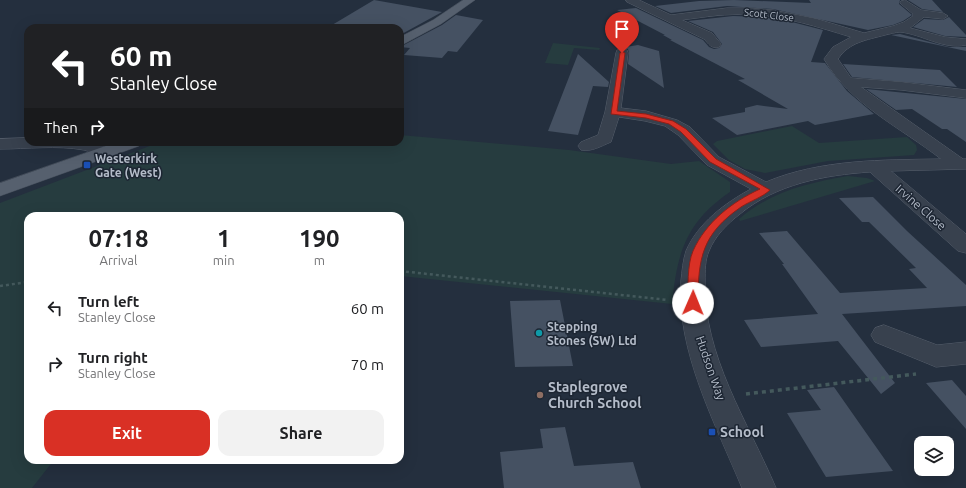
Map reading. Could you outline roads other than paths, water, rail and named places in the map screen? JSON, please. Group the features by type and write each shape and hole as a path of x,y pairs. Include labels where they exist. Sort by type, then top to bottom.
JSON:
{"main road":[{"path":"404,40 437,22 470,0"},
{"path":"0,190 121,146"}],"street":[{"path":"631,0 708,36 715,44"},
{"path":"905,3 918,13 943,16"},
{"name":"Scott Close","path":"671,18 724,12 760,12 798,18 865,37"},
{"path":"918,13 916,19 899,28 843,44 835,51 831,59 837,71 857,93 963,164"},
{"path":"899,28 944,41 962,42"},
{"path":"587,146 605,138 613,112 622,53"},
{"path":"847,82 965,92"},
{"path":"613,112 646,116 671,123 684,131 713,161 766,190"},
{"path":"0,144 24,144"},
{"path":"92,146 100,153"},
{"name":"Hudson Way","path":"760,488 719,397 705,358 697,327 693,303 693,278 698,252 706,237 714,225 730,210 747,199 766,190 804,177 836,170 963,164"},
{"name":"Irvine Close","path":"875,167 966,246"},
{"path":"884,334 936,356 966,353"}],"place":[{"name":"Westerkirk Gate (West)","path":"87,165"},
{"name":"Stepping Stones (SW) Ltd","path":"539,333"},
{"name":"Staplegrove Church School","path":"540,395"},
{"name":"School","path":"712,432"}]}
